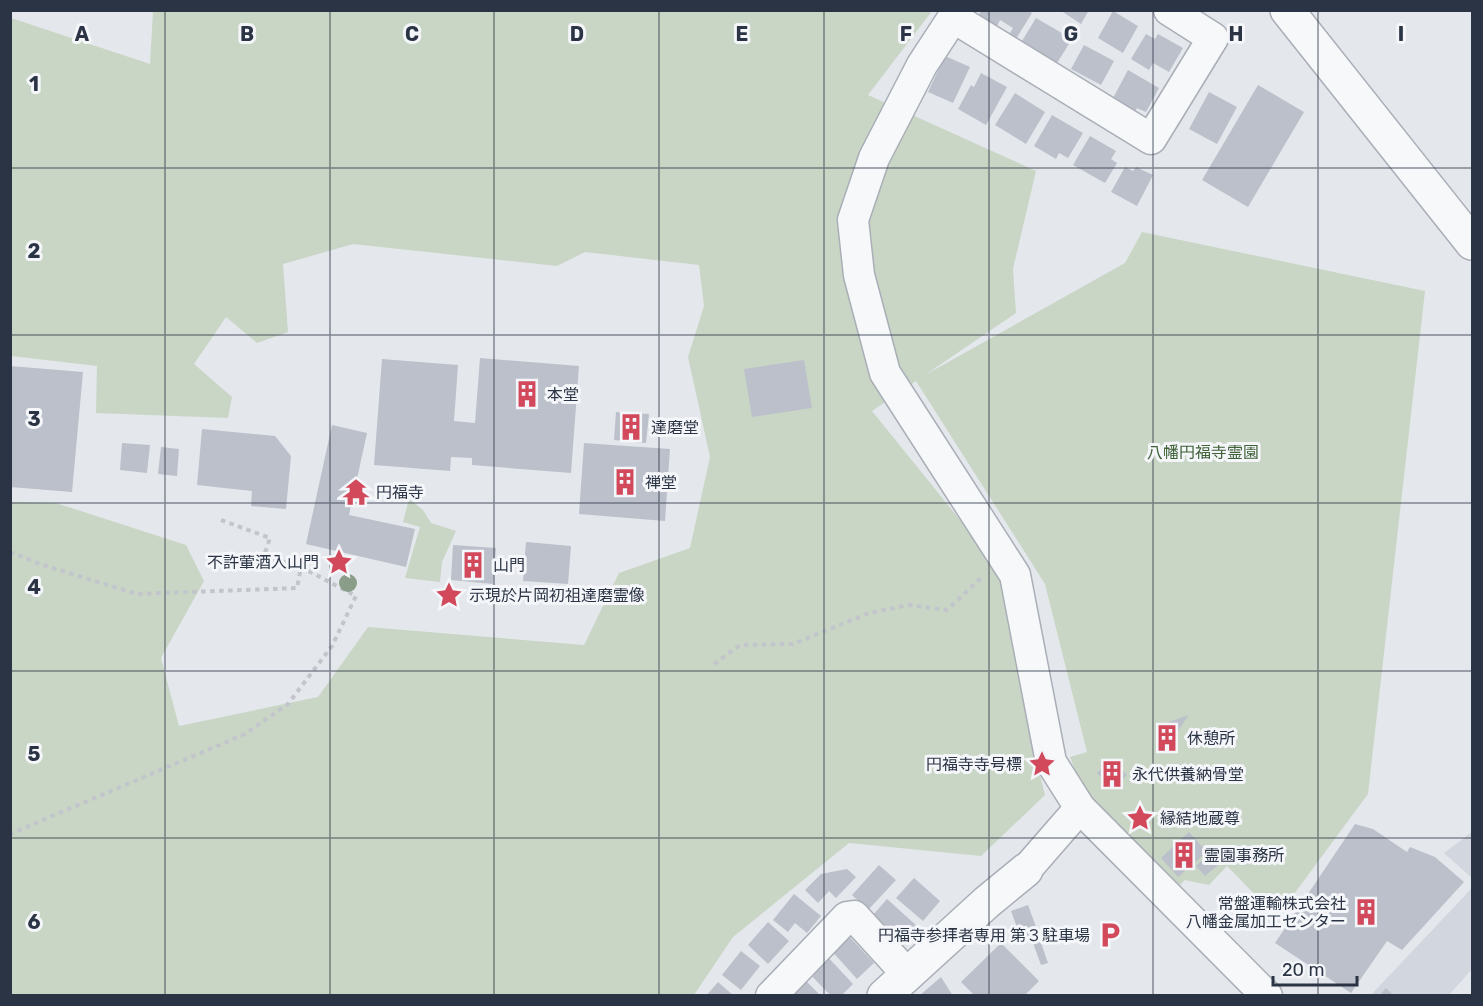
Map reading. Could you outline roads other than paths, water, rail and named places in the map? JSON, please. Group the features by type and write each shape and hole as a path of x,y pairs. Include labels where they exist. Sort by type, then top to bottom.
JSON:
{"street":[{"path":"1169,10 1213,38 1151,139 956,14 922,65 874,158 853,220 859,275 885,373 1015,575 1052,762 1080,808 1267,996"},
{"path":"1287,10 1473,243"},
{"path":"884,996 987,902 1026,870 1080,808"},
{"path":"771,996 847,917 854,916 908,975"}],"place":[{"name":"本堂","path":"527,394"},
{"name":"達磨堂","path":"631,427"},
{"name":"禅堂","path":"625,482"},
{"name":"円福寺","path":"356,492"},
{"name":"不許葷酒入山門","path":"339,562"},
{"name":"山門","path":"473,565"},
{"name":"示現於片岡初祖達磨霊像","path":"449,595"},
{"name":"休憩所","path":"1167,738"},
{"name":"円福寺寺号標","path":"1042,764"},
{"name":"永代供養納骨堂","path":"1112,774"},
{"name":"縁結地蔵尊","path":"1140,818"},
{"name":"霊園事務所","path":"1184,855"},
{"name":"常盤運輸株式会社 八幡金属加工センター","path":"1366,912"},
{"name":"円福寺参拝者専用 第３駐車場","path":"1110,935"}],"park label":[{"name":"八幡円福寺霊園","path":"1203,452"}]}
